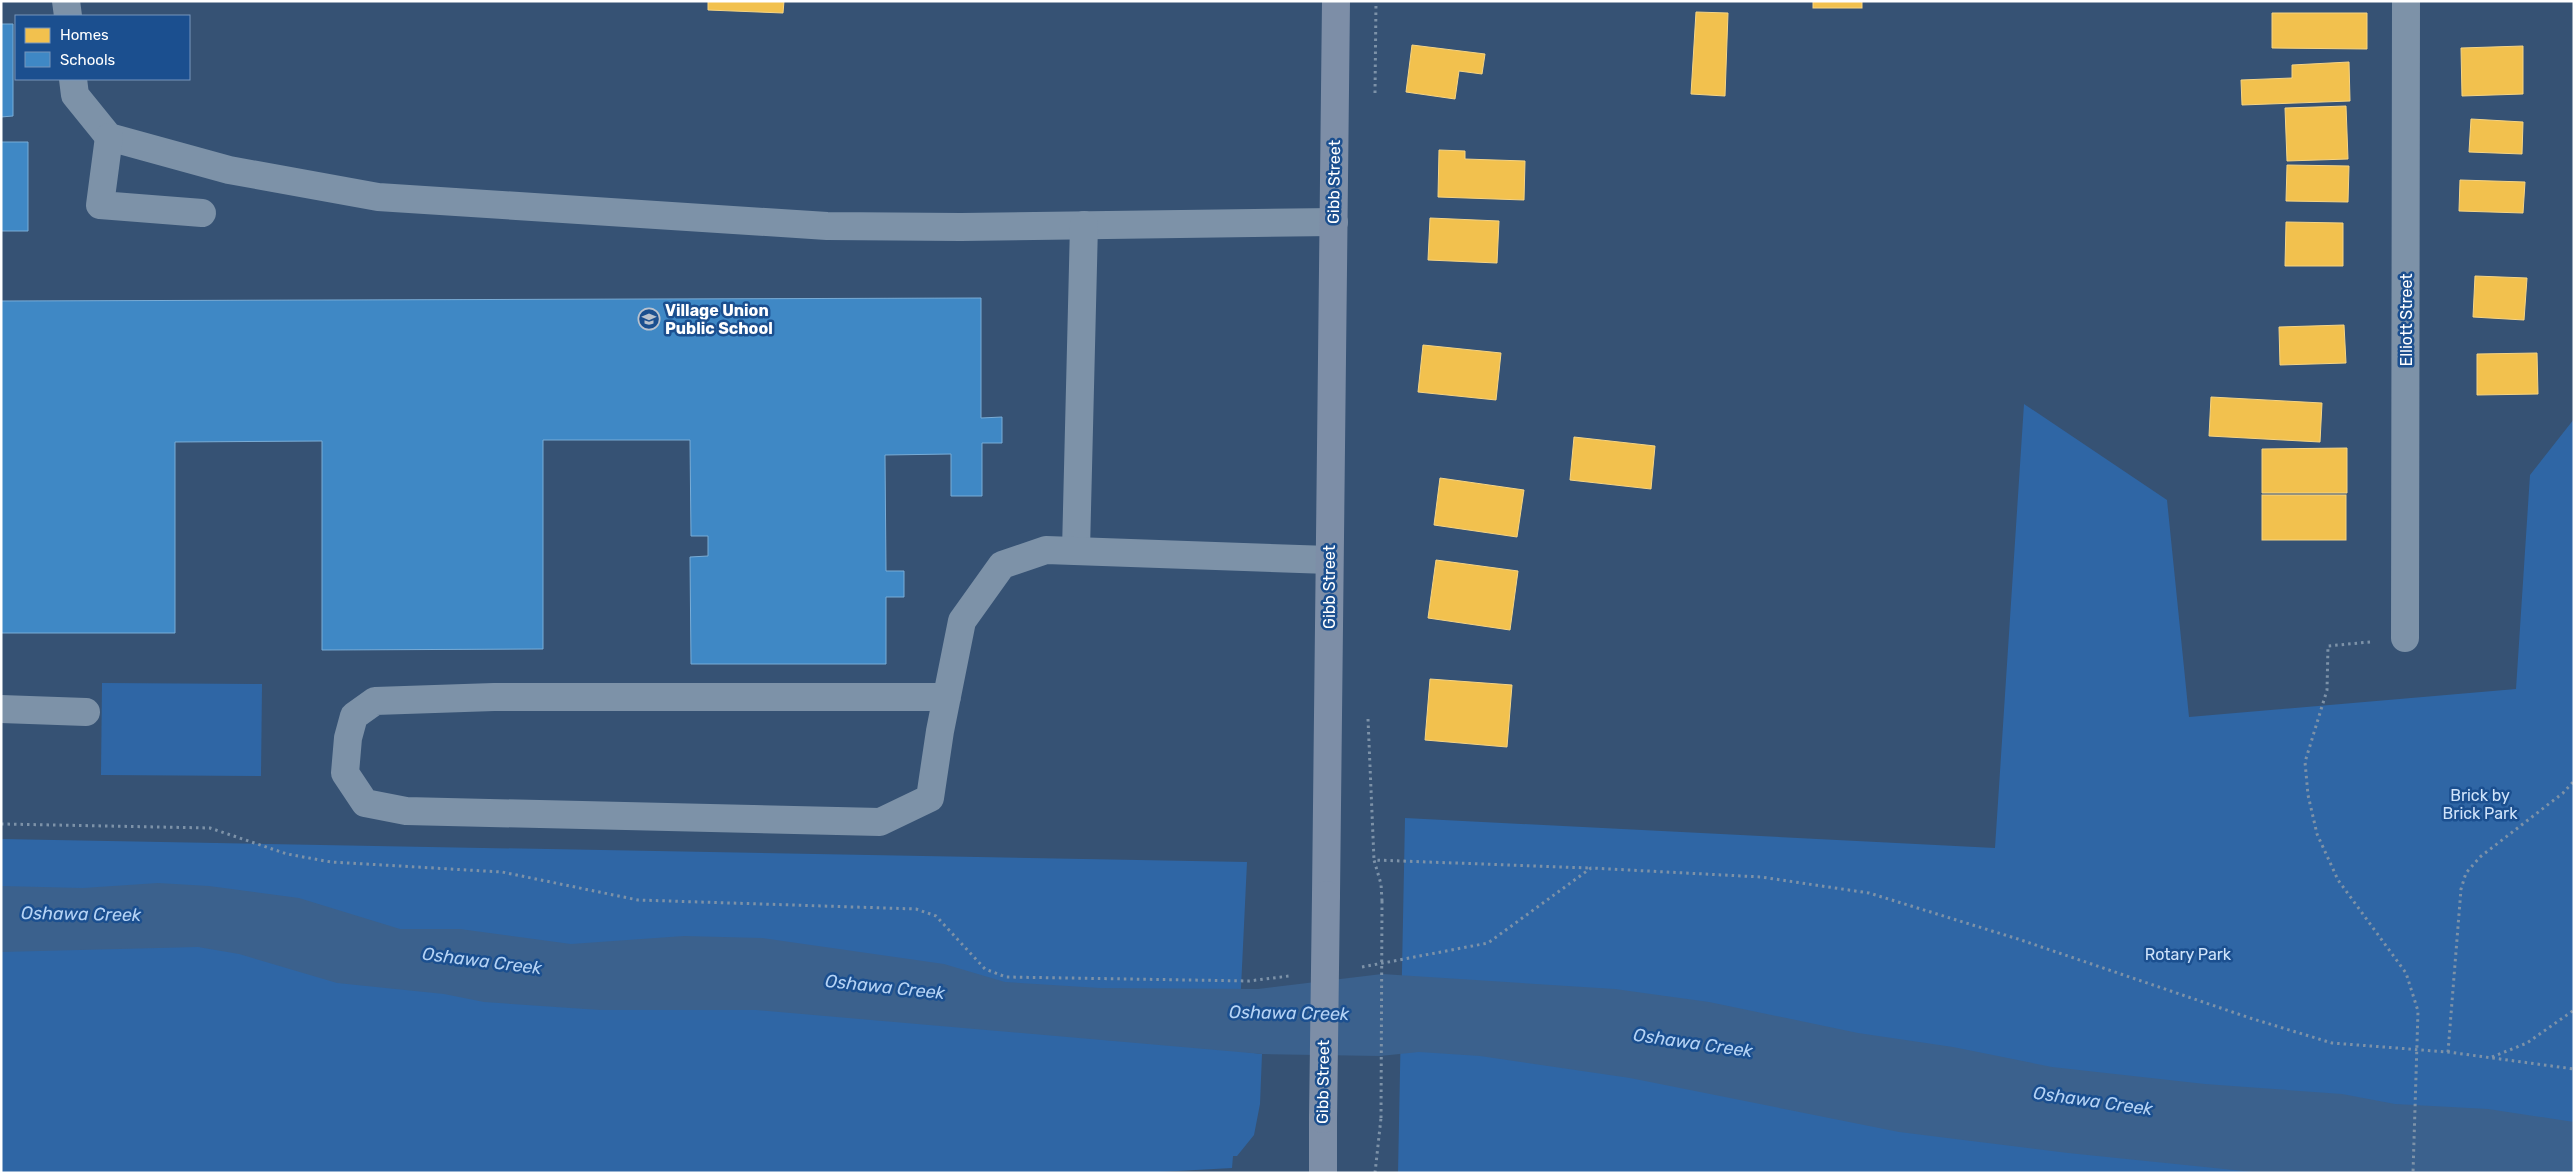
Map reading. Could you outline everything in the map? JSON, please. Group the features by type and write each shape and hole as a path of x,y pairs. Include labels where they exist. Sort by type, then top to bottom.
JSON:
{"main road":[{"name":"Gibb Street","path":"1323,1173 1336,1"}],"street":[{"path":"66,1 68,15"},
{"name":"Elliott Street","path":"2406,1 2406,638"},
{"path":"73,80 75,95 109,136 229,170 378,197 827,226 961,227 1334,222"},
{"path":"109,136 100,205 202,214"},
{"path":"1076,550 1084,225"},
{"path":"947,697 494,697 375,701 354,716 348,738 345,774 365,804 406,811 880,822 930,798 962,622 1002,566 1046,550 1329,560"},
{"path":"1,709 86,712"}],"path":[{"path":"1375,98 1376,1"},
{"path":"2406,638 2328,646 2327,690 2305,762 2308,795 2317,834 2335,872 2406,973 2418,1011 2418,1074 2413,1173"},
{"path":"1367,711 1374,860 1381,884 1382,901 1381,1118 1374,1173"},
{"path":"2448,1052 2461,889 2466,873 2480,857 2563,793 2574,781"},
{"path":"1,824 210,828 296,856 332,862 502,872 638,900 916,909 936,916 985,969 1006,977 1249,980"},
{"path":"1374,860 1591,868 1761,877 1869,893 2018,939 2250,1018 2332,1043 2448,1052 2574,1069"},
{"path":"1384,965 1488,942 1591,868"},
{"path":"2491,1058 2526,1043 2574,1010"}],"green space":[{"name":"Rotary Park","path":"2024,404 2167,500 2189,717 2516,689 2530,475 2574,419 2574,1173 1398,1173 1405,818 1995,848"},
{"path":"102,683 262,684 261,776 101,775"},
{"path":"1,839 1247,862 1238,1051 1262,1054 1260,1104 1254,1135 1237,1156 1233,1156 1232,1168 1141,1173 1,1173"}],"water":[{"name":"Oshawa Creek","path":"158,883 209,886 299,898 400,929 460,929 571,944 684,936 762,938 944,964 1005,982 1100,988 1258,989 1382,974 1615,989 1709,1002 1858,1033 1953,1047 2052,1067 2205,1084 2342,1094 2395,1104 2488,1109 2574,1122 2574,1173 2263,1173 2068,1153 1899,1132 1630,1078 1480,1056 1419,1052 1380,1056 1262,1054 756,1010 600,1010 484,1002 444,994 337,983 239,954 198,947 1,952 1,886 83,888"}],"building: Homes":[{"path":"708,1 784,1 783,13 708,10"},
{"path":"1813,1 1862,1 1862,8 1813,8"},
{"path":"1696,12 1728,13 1725,96 1691,94"},
{"path":"2272,13 2367,13 2367,49 2272,48"},
{"path":"1412,45 1485,54 1482,74 1459,71 1455,99 1406,92"},
{"path":"2523,46 2523,94 2462,96 2461,48"},
{"path":"2349,62 2350,101 2242,105 2241,80 2292,78 2292,65"},
{"path":"2346,106 2348,159 2287,161 2285,108"},
{"path":"2471,119 2523,122 2522,154 2469,152"},
{"path":"1439,150 1465,151 1465,159 1525,161 1524,200 1438,197"},
{"path":"2287,165 2349,166 2348,202 2286,201"},
{"path":"2460,180 2525,182 2523,213 2459,211"},
{"path":"1430,218 1499,221 1497,263 1428,260"},
{"path":"2286,222 2343,223 2343,266 2285,266"},
{"path":"2475,276 2527,278 2524,320 2473,317"},
{"path":"2344,325 2346,363 2280,365 2279,327"},
{"path":"1423,345 1501,353 1496,400 1418,392"},
{"path":"2537,353 2538,394 2477,395 2477,354"},
{"path":"2211,397 2322,403 2320,442 2209,436"},
{"path":"1574,437 1655,446 1651,489 1570,480"},
{"path":"2347,448 2347,493 2262,493 2262,449"},
{"path":"1440,478 1524,490 1517,537 1434,525"},
{"path":"2262,495 2346,495 2346,540 2262,540"},
{"path":"1436,560 1518,571 1510,630 1428,618"},
{"path":"1430,679 1512,685 1507,747 1425,740"}],"building: Schools":[{"path":"1,24 13,24 13,116 1,117"},
{"path":"1,142 28,142 28,231 1,231"},
{"path":"981,298 981,418 1002,417 1002,443 982,443 982,496 951,496 951,454 885,455 886,571 904,571 904,597 886,597 886,664 691,664 690,557 708,556 708,536 691,536 690,440 543,440 543,649 322,650 322,441 175,442 175,633 1,633 1,301"}],"place":[{"name":"Village Union Public School","path":"649,319"}],"park label":[{"name":"Brick by Brick Park","path":"2480,804"}]}
